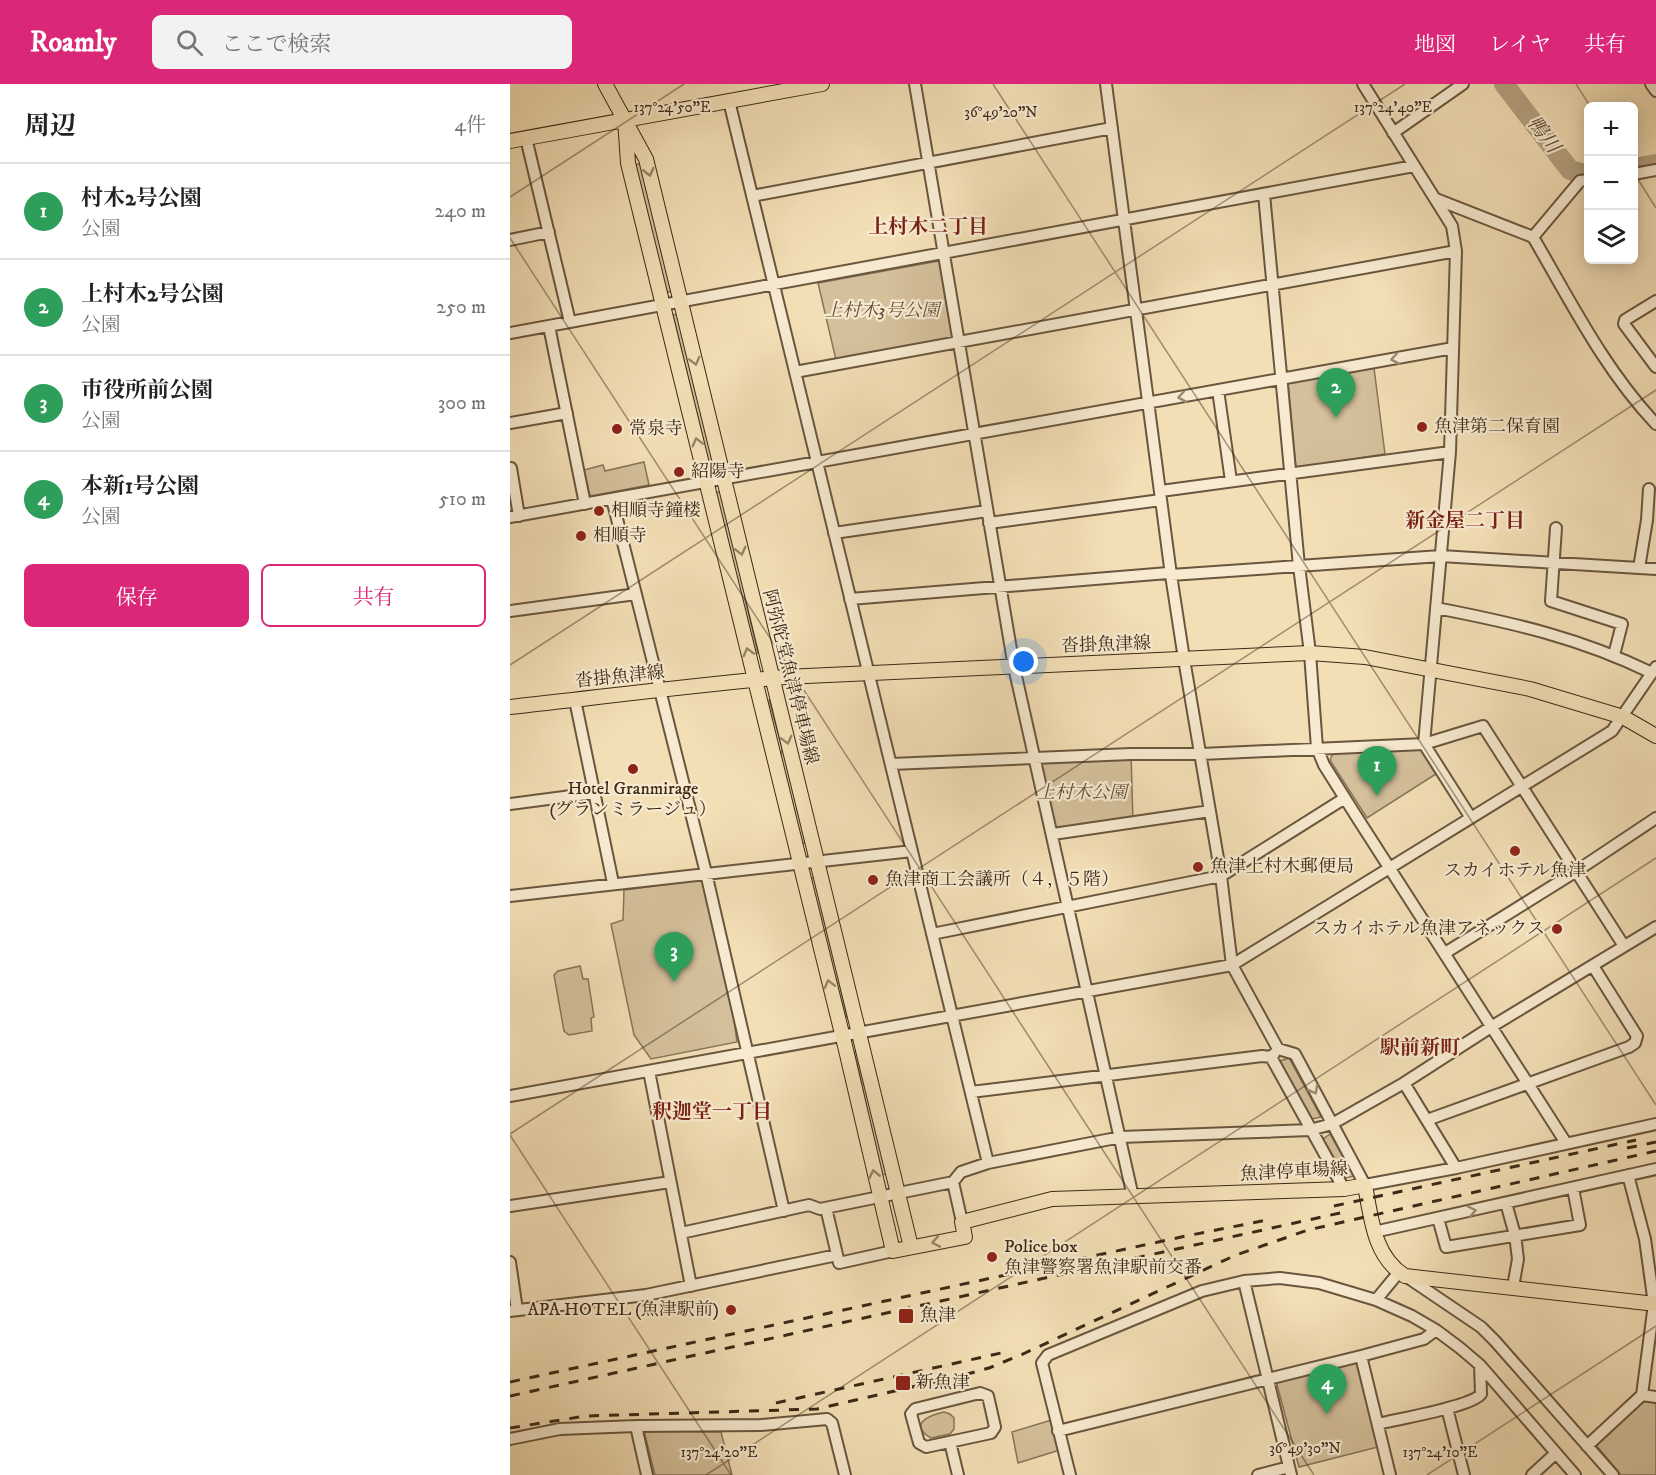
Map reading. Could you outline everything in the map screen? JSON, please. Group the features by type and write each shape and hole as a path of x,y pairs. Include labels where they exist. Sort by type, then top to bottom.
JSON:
{"main road":[{"name":"阿弥陀堂魚津停車場線","path":"605,84 646,159 911,1247"},
{"path":"510,141 822,84"},
{"name":"阿弥陀堂魚津停車場線","path":"625,119 628,163 893,1251"},
{"name":"沓掛魚津線","path":"510,707 771,678 1310,653 1356,656 1530,689 1623,717 1656,736"},
{"name":"魚津停車場線","path":"962,1222 1052,1199 1344,1189 1365,1185 1374,1232 1383,1253 1402,1274"},
{"path":"893,1251 965,1237 962,1222"},
{"path":"1402,1274 1655,1304"}],"street":[{"path":"915,84 1014,667 1107,1076 1132,1197"},
{"path":"1106,84 1171,575 1221,876 1232,965 1310,1130 1344,1189"},
{"path":"1363,84 1452,226 1455,251 1450,452 1424,744 1471,818"},
{"path":"1394,133 1463,84"},
{"path":"1651,84 1656,91"},
{"path":"729,101 988,1163"},
{"path":"752,196 1112,128"},
{"path":"526,138 570,322"},
{"path":"510,333 1414,166"},
{"path":"1638,173 1656,170"},
{"path":"1533,237 1580,181 1584,180"},
{"path":"1264,194 1299,566 1310,653 1317,748 1345,798 1566,1143"},
{"path":"1436,199 1533,237 1581,323 1641,409 1656,424"},
{"path":"510,240 549,232"},
{"path":"795,372 1455,251"},
{"path":"1656,301 1624,320 1624,324 1656,367"},
{"path":"549,326 585,504"},
{"path":"511,468 515,517 1453,348"},
{"path":"1218,390 1231,481"},
{"path":"510,423 567,413"},
{"path":"989,523 1161,495 1231,481 1450,452"},
{"path":"1639,568 1647,520 1649,489"},
{"path":"612,500 706,873 784,1211"},
{"path":"834,533 987,511"},
{"path":"1556,528 1551,601 1622,624 1614,654"},
{"path":"850,599 1168,573 1171,575 1441,556 1656,569"},
{"path":"510,609 636,594"},
{"path":"510,1096 1232,965 1612,732 1654,670 1614,654 1519,624 1436,608"},
{"path":"574,700 613,883"},
{"path":"891,764 1424,744 1483,726 1624,946"},
{"path":"510,804 594,793"},
{"path":"932,934 1221,876 1345,798"},
{"path":"1053,834 1210,811"},
{"path":"1445,953 1575,872 1656,818"},
{"path":"510,896 912,851"},
{"path":"681,1233 809,1205 820,1209 953,1182 961,1172 988,1163 1120,1137 1310,1130 1332,1124 1404,1083 1624,946 1655,930"},
{"path":"1427,1120 1635,1043 1637,1036 1593,966"},
{"path":"971,1092 1275,1053 1295,1054 1365,1185 1656,1124"},
{"path":"649,1071 691,1286"},
{"path":"1404,1083 1456,1167"},
{"path":"1374,1232 1656,1169"},
{"path":"1587,1446 1642,1395 1655,1304 1650,1239 1628,1175"},
{"path":"510,1206 670,1182"},
{"path":"953,1182 962,1222"},
{"path":"1438,1218 1446,1247 1580,1225 1573,1188"},
{"path":"1506,1203 1515,1235 1518,1259 1513,1287"},
{"path":"826,1208 839,1263 893,1251"},
{"path":"510,1262 513,1311 646,1295 837,1255"},
{"path":"1376,1300 1402,1274 1481,1327 1613,1475"},
{"path":"1070,1475 1042,1363 1048,1355 1202,1291 1244,1281 1280,1278 1319,1283 1376,1300 1436,1330 1480,1365 1575,1475"},
{"path":"1244,1281 1290,1471 1258,1475"},
{"path":"1058,1431 1424,1339 1436,1330"},
{"path":"1360,1356 1390,1475"},
{"path":"1378,1424 1478,1399 1481,1394 1480,1365"},
{"path":"980,1393 988,1396 995,1427 991,1433 950,1442 926,1448 919,1443 911,1414 915,1409 980,1393"},
{"path":"1642,1395 1656,1397"},
{"path":"1447,1408 1464,1475"},
{"path":"510,1439 560,1429 761,1425 827,1419 832,1423 845,1475"},
{"path":"636,1426 644,1474"},
{"path":"950,1442 958,1475"},
{"path":"1532,1475 1556,1453"}],"green space":[{"path":"642,163 672,291 665,293 635,165"},
{"name":"上村木3号公園","path":"939,261 952,338 836,360 818,283"},
{"path":"678,314 716,467 710,468 673,315"},
{"path":"1374,368 1385,454 1296,468 1288,383"},
{"path":"644,462 649,485 591,496 589,493 584,470 603,465 605,471"},
{"path":"721,491 744,582 745,599 758,653 754,654 715,493"},
{"path":"773,699 807,842 801,844 780,760 782,749 769,700"},
{"path":"1420,749 1436,774 1367,818 1330,760 1334,751"},
{"name":"上村木公園","path":"1131,754 1133,822 1053,834 1034,758"},
{"path":"816,877 847,1017 843,1018 810,879"},
{"path":"702,880 733,1014 737,1042 651,1059 634,1035 611,924 623,920 624,890"},
{"path":"580,966 583,979 588,979 594,1017 591,1018 592,1031 569,1035 564,1031 554,975 558,971"},
{"path":"857,1051 887,1174 881,1175 854,1052"},
{"path":"1289,1058 1321,1117 1312,1119 1280,1061"},
{"path":"1330,1134 1354,1176 1346,1178 1323,1139"},
{"path":"1356,1362 1378,1447 1299,1467 1276,1381"},
{"path":"1644,1400 1656,1402 1656,1475 1621,1475 1595,1444"},
{"path":"944,1412 954,1418 954,1429 950,1434 931,1438 924,1433 921,1424 927,1418"},
{"path":"1055,1419 1063,1449 1018,1463 1012,1432"},
{"path":"644,1431 721,1432 732,1475 655,1475"}],"waterway":[{"name":"鴨川","path":"1504,84 1570,170 1584,174"},
{"name":"鴨川","path":"1638,167 1656,164"}],"railway":[{"path":"1334,1206 1636,1140"},
{"path":"1627,1148 1656,1142"},
{"path":"510,1428 586,1416 817,1409 964,1375 1023,1354 1236,1255 1308,1230 1656,1151"},
{"path":"510,1396 1349,1211"},
{"path":"510,1382 1267,1220"},
{"path":"776,1403 1010,1351"}],"place":[{"name":"上村木2号公園","path":"1336,418"},
{"name":"魚津第二保育園","path":"1422,427"},
{"name":"常泉寺","path":"617,429"},
{"name":"紹陽寺","path":"679,472"},
{"name":"相順寺鐘楼","path":"599,511"},
{"name":"相順寺","path":"581,536"},
{"name":"Hotel Granmirage (グランミラージュ）","path":"633,769"},
{"name":"村木2号公園","path":"1377,796"},
{"name":"スカイホテル魚津","path":"1515,851"},
{"name":"魚津上村木郵便局","path":"1198,867"},
{"name":"魚津商工会議所（４，５階）","path":"873,880"},
{"name":"スカイホテル魚津アネックス","path":"1557,929"},
{"name":"市役所前公園","path":"674,982"},
{"name":"Police box 魚津警察署魚津駅前交番","path":"992,1257"},
{"name":"APA HOTEL (魚津駅前)","path":"731,1310"},
{"name":"魚津","path":"906,1316"},
{"name":"新魚津","path":"903,1383"},
{"name":"本新1号公園","path":"1327,1414"}],"district":[{"name":"上村木二丁目","path":"928,227"},
{"name":"新金屋二丁目","path":"1465,521"},
{"name":"駅前新町","path":"1420,1048"},
{"name":"釈迦堂一丁目","path":"712,1112"}]}
